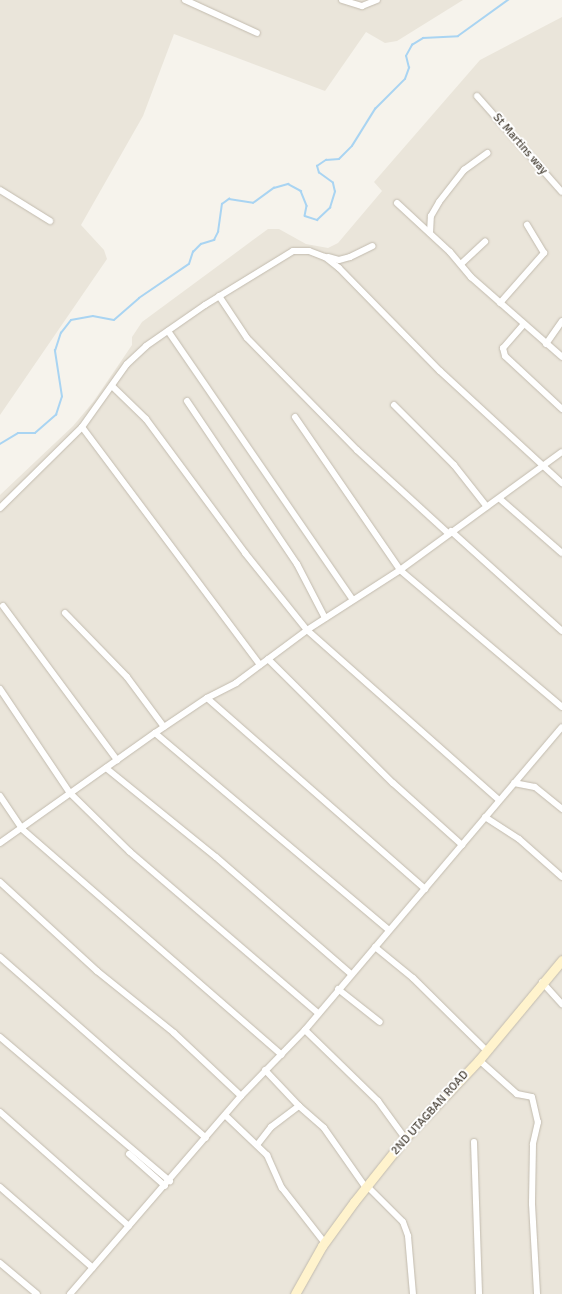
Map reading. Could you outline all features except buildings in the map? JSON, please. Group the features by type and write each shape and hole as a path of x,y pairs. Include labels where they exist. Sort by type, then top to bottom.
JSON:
{"street":[{"path":"185,0 257,33"},
{"path":"342,0 362,6 377,0"},
{"name":"St Martins way","path":"477,96 562,192"},
{"path":"430,233 431,216 439,202 464,170 487,153"},
{"path":"0,190 50,221"},
{"path":"397,203 430,233 500,303 562,358"},
{"path":"500,303 544,253 527,226"},
{"path":"460,264 485,242"},
{"path":"0,508 82,427 113,387 127,364 168,331 219,296 293,251 309,251 325,257 345,258 373,246"},
{"path":"325,257 369,295 440,371 562,483"},
{"path":"219,296 247,338 357,450 562,631"},
{"path":"546,344 562,321"},
{"path":"524,324 503,348 505,356 562,408"},
{"path":"168,331 353,600"},
{"path":"113,387 146,419 245,553 307,630 499,800"},
{"path":"187,401 286,547 325,618"},
{"path":"394,405 454,465 487,507"},
{"path":"295,416 400,570 562,707"},
{"path":"82,427 260,665"},
{"path":"0,843 22,829 155,733 207,698 236,683 307,630 400,570 450,532 500,499 562,452"},
{"path":"500,499 562,553"},
{"path":"3,606 117,760"},
{"path":"65,612 127,677 164,727"},
{"path":"268,659 393,784 462,846"},
{"path":"0,689 70,793 130,852 317,1012"},
{"path":"207,698 425,889"},
{"path":"70,1294 168,1184 226,1116 241,1096 305,1030 317,1012 390,930 562,727"},
{"path":"155,733 390,930"},
{"path":"106,768 216,856 351,974"},
{"path":"514,783 535,787 562,809"},
{"path":"0,796 22,829 282,1055"},
{"path":"486,817 519,839 562,877"},
{"path":"0,882 97,971 174,1033 241,1096"},
{"path":"375,947 413,978 487,1051"},
{"path":"0,957 206,1138"},
{"name":"2ND UTAGBAN ROAD","path":"295,1294 324,1242 405,1138 487,1051 542,982 562,960"},
{"path":"542,982 562,1004"},
{"path":"338,989 380,1022"},
{"path":"305,1030 378,1101 405,1138"},
{"path":"0,1037 168,1184"},
{"path":"0,1040 168,1184"},
{"path":"479,1060 517,1094 532,1096 538,1122 533,1144 532,1204 537,1294"},
{"path":"265,1070 299,1106 324,1128 367,1187 403,1222 408,1236 413,1294"},
{"path":"257,1145 271,1127 299,1106"},
{"path":"0,1112 129,1226"},
{"path":"226,1116 257,1145 272,1162 282,1188 295,1208 324,1242"},
{"path":"474,1142 479,1294"},
{"path":"0,1187 93,1268"},
{"path":"0,1262 38,1294"}],"shaded area":[{"path":"0,0 463,0 397,41 385,43 366,32 325,91 174,34 143,116 81,225 104,250 107,259 0,415"},
{"path":"562,17 562,1294 0,1294 0,495 73,426 94,401 132,345 132,337 142,322 268,229 279,229 306,244 328,248 338,243 382,191 374,182 480,60"}],"waterway":[{"path":"0,444 18,433 35,433 56,415 62,397 55,351 61,333 71,320 93,316 114,320 139,298 189,264 193,252 201,244 214,240 218,232 222,204 229,199 253,203 274,188 288,184 301,191 307,206 305,216 317,220 330,208 335,192 333,183 319,173 317,166 326,160 339,159 352,146 375,109 405,79 409,68 406,56 412,45 423,38 458,36 508,0"}]}
